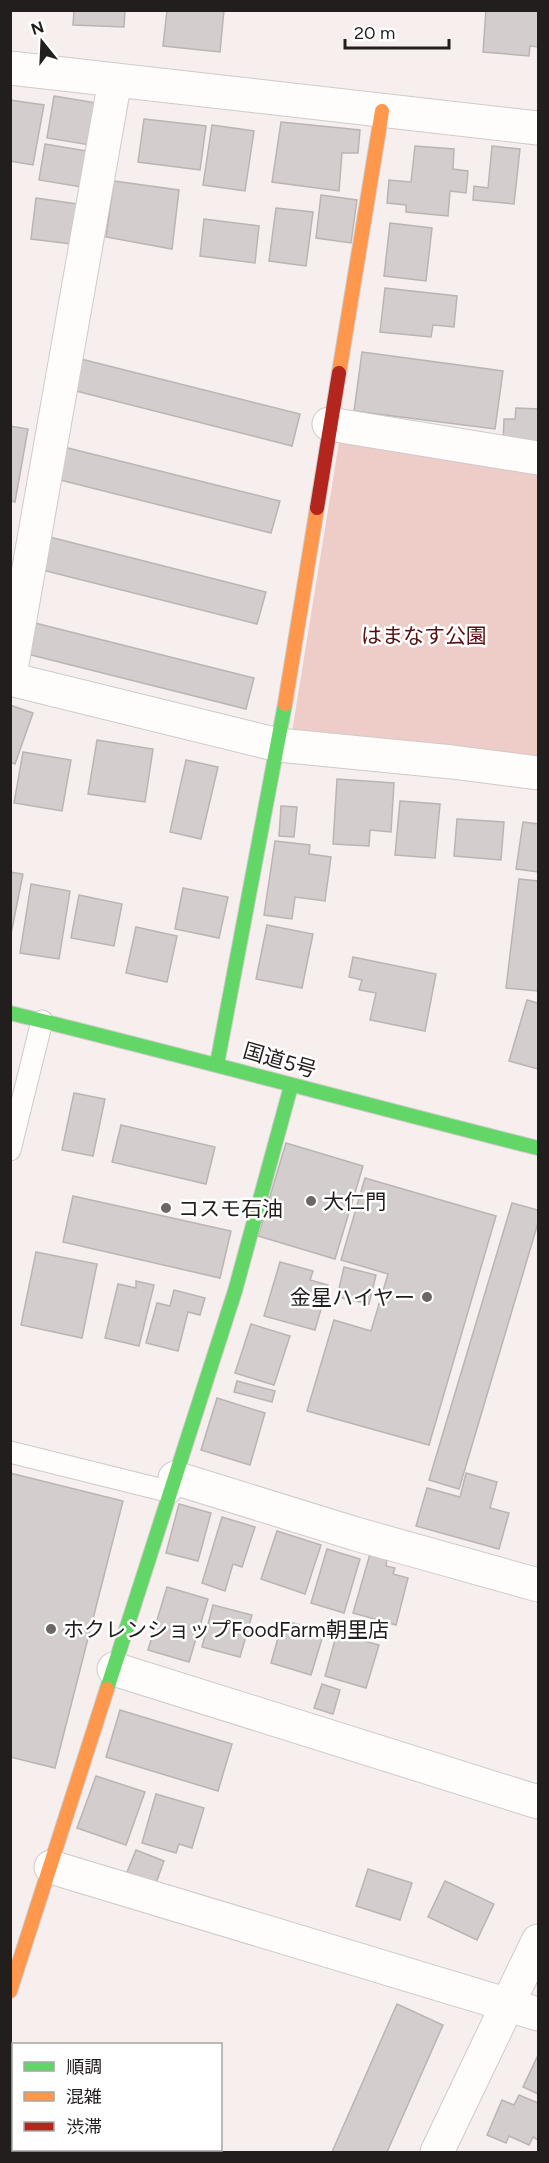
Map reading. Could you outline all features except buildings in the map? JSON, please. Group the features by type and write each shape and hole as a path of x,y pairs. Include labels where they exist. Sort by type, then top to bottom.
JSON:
{"main road":[{"path":"217,1064 278,745 382,111"},
{"name":"国道5号","path":"10,1013 217,1064 291,1086 538,1148"},
{"path":"10,1990 235,1291 291,1086"}],"street":[{"path":"10,68 538,128"},
{"path":"115,80 10,677 278,745 538,773"},
{"path":"329,424 538,458"},
{"path":"173,1485 538,1585"},
{"path":"114,1669 538,1802"},
{"path":"51,1867 538,2014"},
{"path":"437,2152 538,1941"}],"lane":[{"path":"10,1150 42,1020"},
{"path":"10,1452 173,1485"}],"green space":[{"name":"はまなす公園","path":"340,436 538,468 538,764 291,738"}],"traffic: fast":[{"path":"217,1064 285,704"},
{"path":"10,1013 538,1148"},
{"path":"107,1689 235,1291 291,1086"}],"traffic: slow":[{"path":"339,373 382,111"},
{"path":"285,704 317,508"},
{"path":"10,1991 107,1689"}],"traffic: jam":[{"path":"317,508 339,373"}],"place":[{"name":"大仁門","path":"311,1201"},
{"name":"コスモ石油","path":"166,1208"},
{"name":"金星ハイヤー","path":"427,1297"},
{"name":"ホクレンショップFoodFarm朝里店","path":"51,1629"}]}
